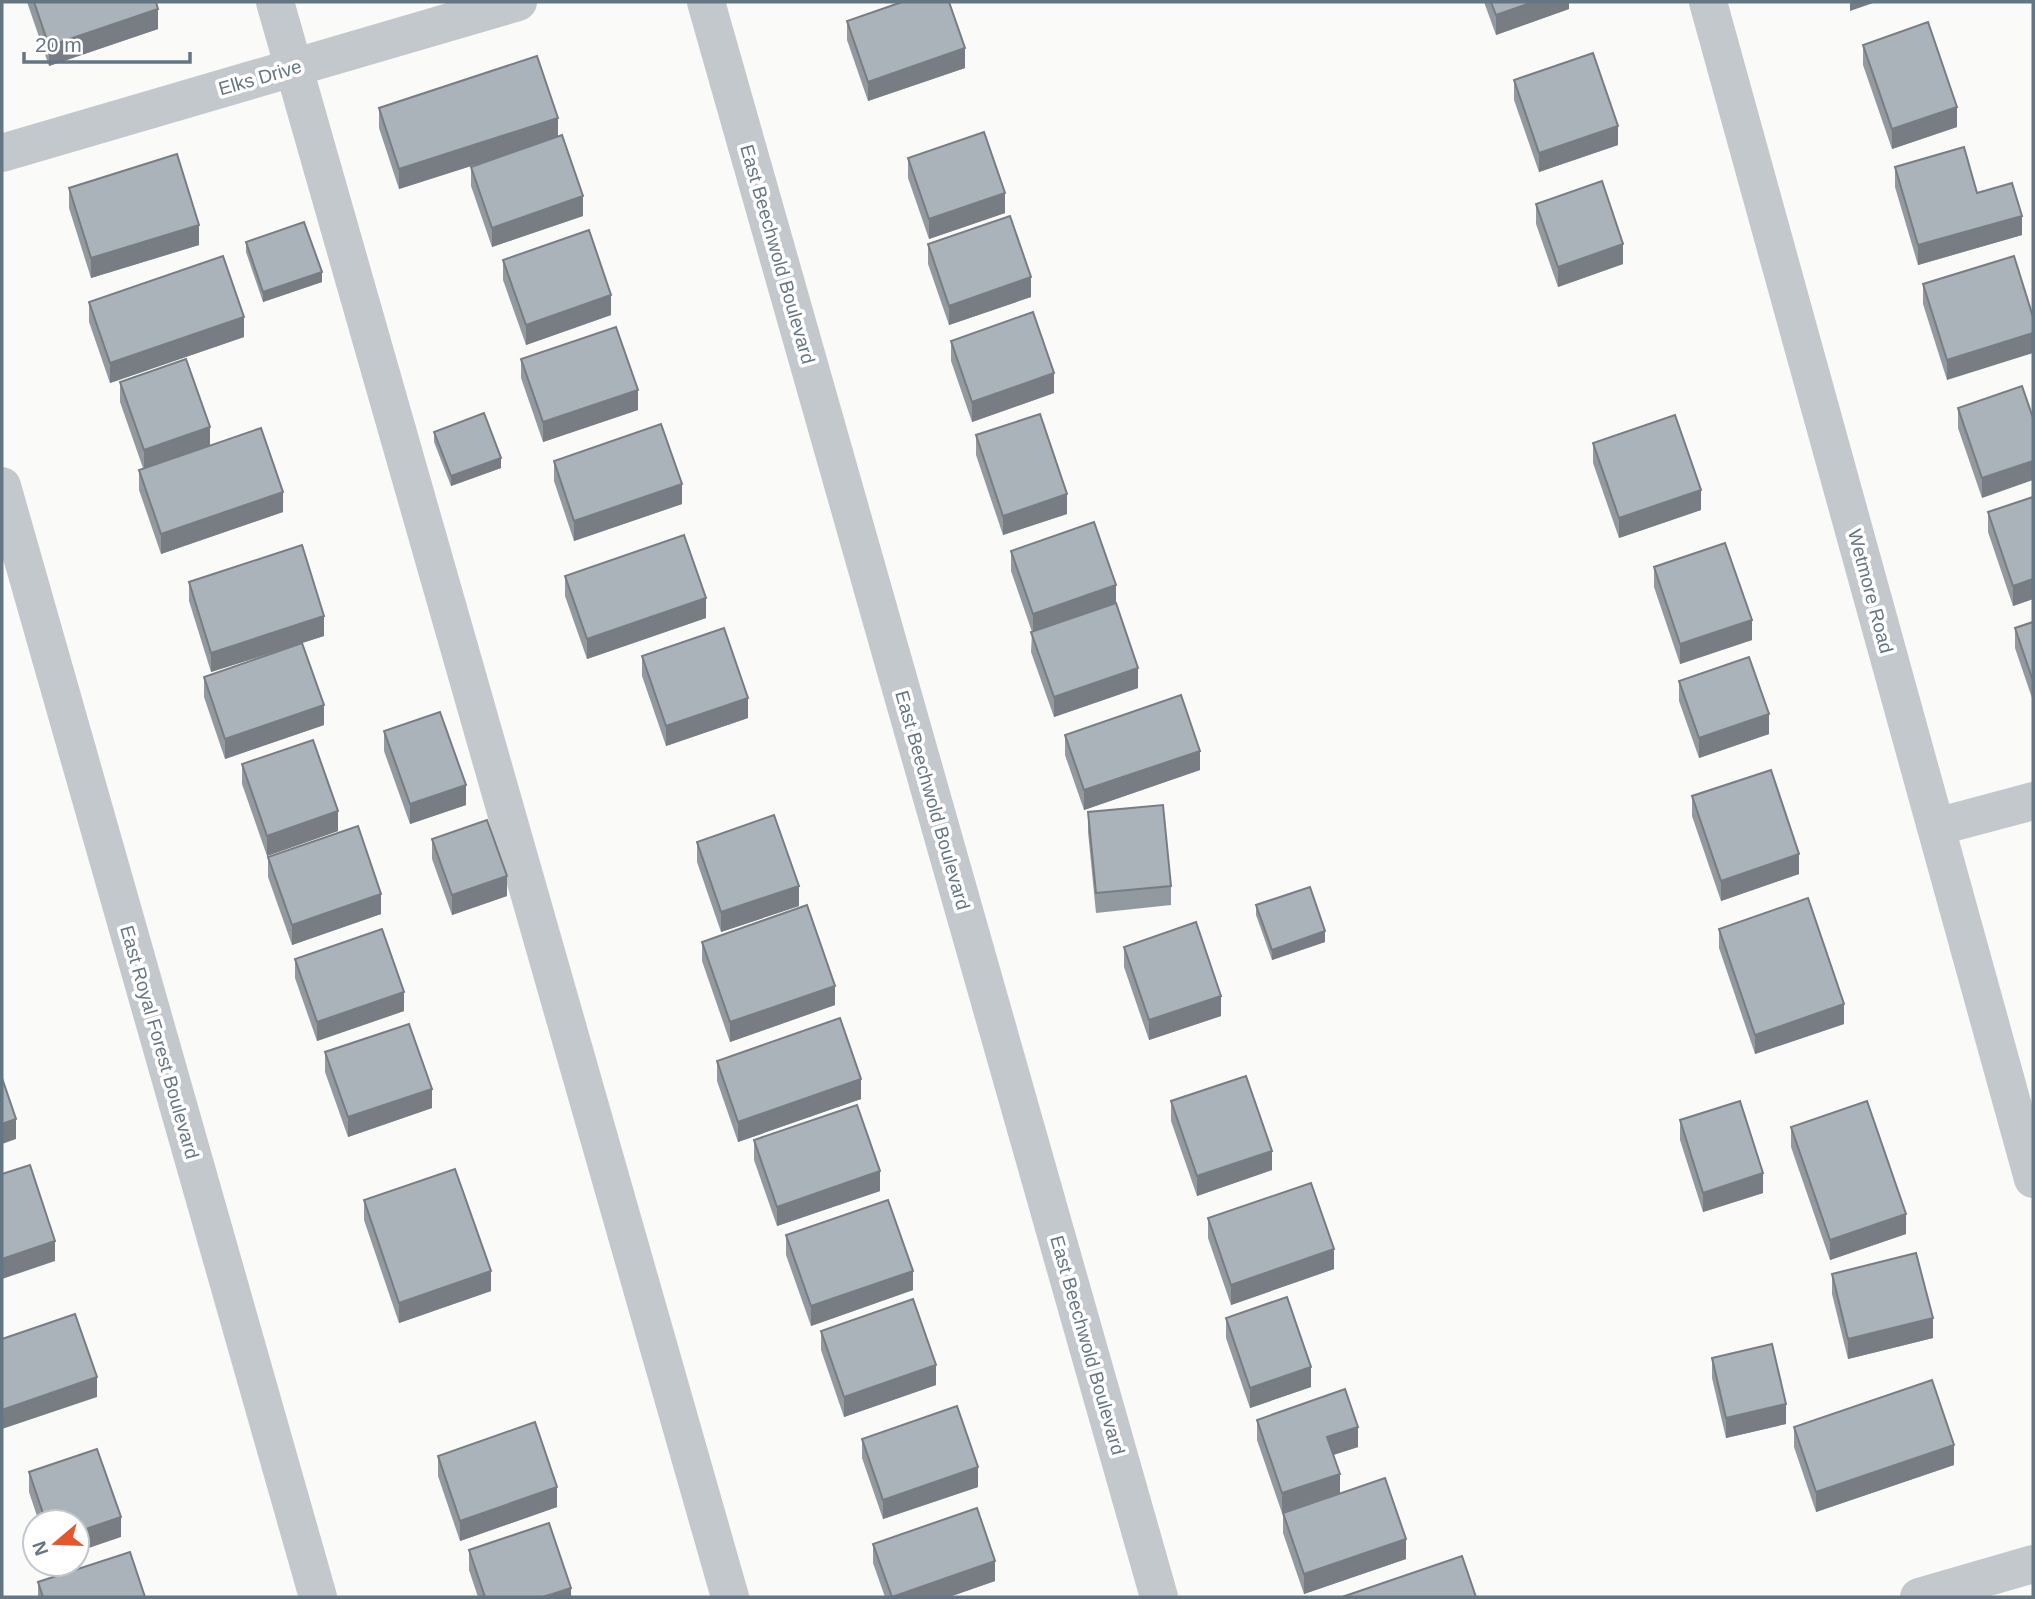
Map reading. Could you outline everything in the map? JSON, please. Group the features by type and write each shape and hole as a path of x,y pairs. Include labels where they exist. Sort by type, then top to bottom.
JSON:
{"street":[{"path":"275,2 730,1597"},
{"name":"Elks Drive","path":"2,153 518,2"},
{"name":"East Beechwold Boulevard","path":"706,2 1159,1597"},
{"name":"Wetmore Road","path":"1709,2 2033,1179"},
{"name":"East Royal Forest Boulevard","path":"2,486 318,1597"},
{"path":"1936,827 2033,801"},
{"path":"1919,1597 2033,1564"}],"building":[{"path":"34,2 156,2 158,9 49,46"},
{"path":"902,2 949,2 965,48 868,82 847,21"},
{"path":"1491,2 1533,2 1496,15"},
{"path":"1928,22 1957,107 1892,129 1863,45"},
{"path":"1593,53 1618,126 1539,153 1514,80"},
{"path":"537,56 558,118 399,169 379,108"},
{"path":"984,132 1005,193 929,219 908,158"},
{"path":"562,135 583,196 492,228 471,167"},
{"path":"1964,147 1977,193 2012,183 2022,216 1918,245 1895,167"},
{"path":"177,154 199,225 91,258 69,188"},
{"path":"1602,181 1623,244 1558,267 1536,204"},
{"path":"1010,216 1031,277 949,306 928,244"},
{"path":"304,222 322,272 263,292 246,242"},
{"path":"589,230 611,295 526,325 503,260"},
{"path":"223,256 244,317 110,363 89,302"},
{"path":"2014,256 2033,317 2033,333 1947,360 1923,284"},
{"path":"1033,312 1054,373 972,402 951,341"},
{"path":"616,327 638,390 543,422 521,359"},
{"path":"186,359 210,427 144,450 120,382"},
{"path":"2022,386 2033,418 2033,461 1982,478 1958,408"},
{"path":"484,413 501,458 451,476 434,432"},
{"path":"1040,414 1067,494 1003,516 976,435"},
{"path":"1675,415 1701,490 1619,518 1593,443"},
{"path":"661,424 682,484 574,521 554,461"},
{"path":"261,428 283,492 161,534 139,470"},
{"path":"2033,497 2033,579 2013,586 1988,512"},
{"path":"1094,522 1116,585 1033,614 1011,551"},
{"path":"684,535 706,598 587,639 565,576"},
{"path":"1725,543 1752,620 1680,644 1654,567"},
{"path":"302,545 324,616 211,653 189,582"},
{"path":"1116,603 1138,668 1054,697 1031,632"},
{"path":"2033,622 2033,681 2015,628"},
{"path":"724,628 748,698 666,726 642,656"},
{"path":"302,643 324,705 225,739 204,677"},
{"path":"1749,657 1769,714 1699,738 1679,681"},
{"path":"1181,695 1200,751 1084,790 1065,735"},
{"path":"440,712 466,785 410,804 384,731"},
{"path":"313,740 338,811 267,836 242,764"},
{"path":"1771,770 1799,854 1721,881 1692,796"},
{"path":"1163,805 1171,886 1096,893 1088,812"},
{"path":"774,815 799,886 721,912 697,842"},
{"path":"487,820 507,876 452,895 432,839"},
{"path":"358,826 381,894 292,925 268,857"},
{"path":"1310,887 1325,931 1272,950 1256,905"},
{"path":"1808,898 1844,1004 1755,1035 1719,929"},
{"path":"807,905 835,986 730,1022 702,942"},
{"path":"1196,922 1221,996 1149,1020 1124,947"},
{"path":"382,929 404,992 317,1022 295,959"},
{"path":"840,1018 861,1079 738,1122 717,1061"},
{"path":"409,1024 432,1089 348,1117 325,1052"},
{"path":"1246,1076 1272,1151 1197,1176 1171,1101"},
{"path":"2,1078 16,1119 2,1124"},
{"path":"1740,1101 1763,1173 1703,1193 1680,1120"},
{"path":"1867,1101 1906,1214 1830,1240 1791,1127"},
{"path":"857,1105 880,1171 777,1207 754,1140"},
{"path":"30,1165 55,1241 2,1259 2,1174"},
{"path":"455,1169 491,1271 399,1303 364,1200"},
{"path":"1311,1183 1334,1249 1231,1285 1208,1218"},
{"path":"888,1200 913,1271 811,1306 786,1235"},
{"path":"1916,1253 1933,1318 1848,1339 1832,1274"},
{"path":"1287,1297 1311,1367 1250,1388 1226,1318"},
{"path":"913,1299 936,1365 844,1397 821,1331"},
{"path":"75,1314 97,1377 2,1410 2,1339"},
{"path":"1772,1344 1786,1404 1726,1418 1712,1358"},
{"path":"1932,1380 1954,1445 1816,1492 1794,1427"},
{"path":"1345,1389 1358,1427 1327,1437 1340,1474 1282,1493 1257,1420"},
{"path":"957,1406 978,1467 883,1500 862,1439"},
{"path":"535,1422 557,1487 460,1521 438,1456"},
{"path":"97,1449 121,1517 91,1527 91,1508 41,1508 29,1472"},
{"path":"1385,1478 1406,1539 1304,1574 1283,1513"},
{"path":"977,1508 995,1561 892,1597 873,1544"},
{"path":"549,1523 571,1588 543,1597 485,1597 469,1550"},
{"path":"130,1552 145,1597 43,1597 38,1582 50,1578 91,1578 91,1565"},
{"path":"1462,1556 1476,1597 1342,1597"}]}
